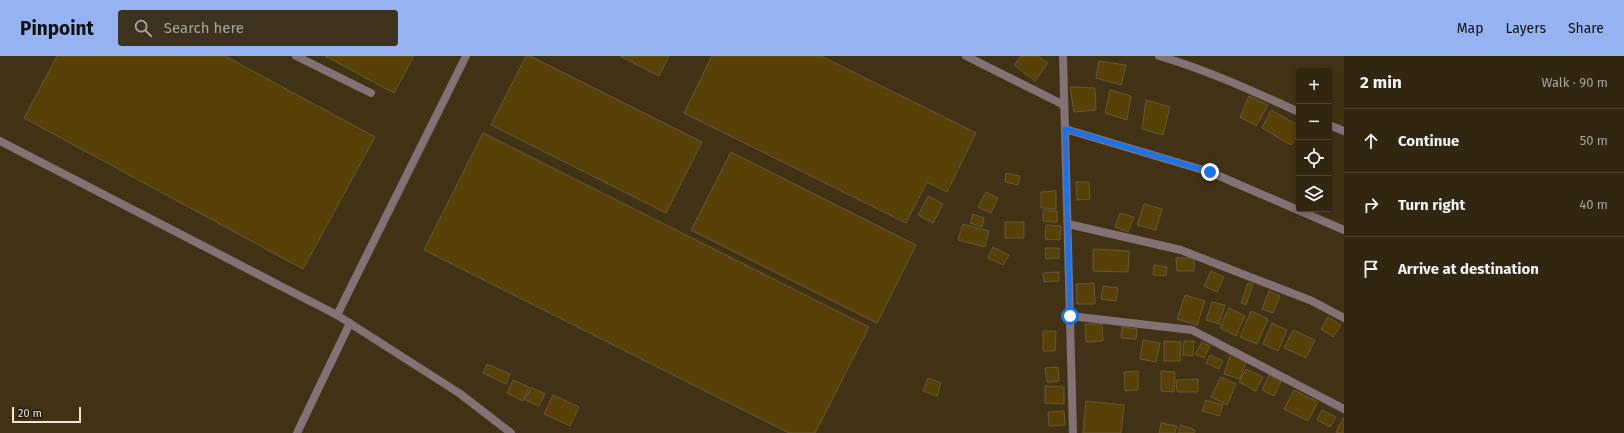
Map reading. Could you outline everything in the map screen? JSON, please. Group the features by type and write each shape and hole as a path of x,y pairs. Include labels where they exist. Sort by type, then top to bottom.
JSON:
{"street":[{"path":"296,56 371,93"},
{"path":"337,315 466,56"},
{"path":"966,56 1064,105"},
{"path":"1063,56 1073,433"},
{"path":"1159,56 1219,77 1296,111"},
{"path":"1332,126 1344,131"},
{"path":"1065,129 1210,172 1344,230"},
{"path":"0,141 337,315 459,394 511,433"},
{"path":"1068,224 1181,250 1312,301 1344,318"},
{"path":"1070,316 1192,330 1344,409"},
{"path":"297,433 350,323"}],"building":[{"path":"57,56 225,56 375,137 303,269 24,118"},
{"path":"325,56 414,56 394,93"},
{"path":"526,56 530,56 702,142 666,213 491,125"},
{"path":"620,56 669,56 659,76"},
{"path":"712,56 821,56 976,133 947,192 927,182 906,223 684,113"},
{"path":"1021,56 1038,56 1048,63 1035,81 1014,65"},
{"path":"1099,61 1126,65 1121,85 1096,78"},
{"path":"1070,87 1095,88 1096,110 1074,112"},
{"path":"1110,90 1131,96 1127,120 1105,113"},
{"path":"1249,96 1268,105 1256,126 1240,117"},
{"path":"1146,100 1170,107 1163,135 1142,129"},
{"path":"1271,110 1296,124 1296,138 1291,145 1262,128"},
{"path":"483,133 869,327 815,433 789,433 424,250"},
{"path":"731,152 916,245 877,323 691,230"},
{"path":"1006,173 1020,176 1018,185 1005,182"},
{"path":"1076,182 1089,182 1090,199 1077,200"},
{"path":"1056,191 1056,209 1041,208 1041,192"},
{"path":"986,192 998,198 991,213 978,207"},
{"path":"928,196 943,204 933,223 918,215"},
{"path":"1144,204 1162,209 1156,230 1137,225"},
{"path":"1043,210 1057,211 1057,222 1043,221"},
{"path":"1120,213 1134,217 1128,232 1115,227"},
{"path":"973,214 984,218 982,227 970,223"},
{"path":"1005,222 1024,222 1024,238 1005,238"},
{"path":"963,224 989,231 985,247 958,240"},
{"path":"1046,225 1061,226 1060,240 1045,239"},
{"path":"993,247 1009,255 1003,265 988,258"},
{"path":"1045,248 1059,248 1059,258 1046,259"},
{"path":"1093,249 1129,251 1128,272 1093,271"},
{"path":"1176,258 1194,258 1194,271 1177,271"},
{"path":"1154,265 1167,267 1166,276 1153,275"},
{"path":"1211,271 1224,277 1217,292 1204,286"},
{"path":"1059,272 1059,281 1044,282 1043,273"},
{"path":"1094,283 1095,304 1077,304 1076,284"},
{"path":"1248,283 1253,284 1246,305 1241,303"},
{"path":"1103,286 1118,288 1116,301 1101,299"},
{"path":"1269,291 1280,296 1273,313 1262,309"},
{"path":"1185,295 1205,301 1197,325 1177,319"},
{"path":"1212,302 1225,305 1219,324 1206,320"},
{"path":"1229,308 1245,316 1236,336 1220,328"},
{"path":"1251,311 1268,319 1257,344 1240,337"},
{"path":"1328,317 1341,325 1333,337 1321,329"},
{"path":"1272,323 1287,330 1278,351 1263,344"},
{"path":"1085,324 1102,324 1103,341 1086,342"},
{"path":"1122,327 1137,329 1136,339 1121,338"},
{"path":"1293,330 1315,340 1306,358 1284,348"},
{"path":"1043,331 1056,331 1055,351 1043,351"},
{"path":"1143,340 1160,343 1156,362 1140,359"},
{"path":"1164,341 1181,342 1180,361 1164,361"},
{"path":"1184,341 1194,341 1193,356 1183,355"},
{"path":"1202,342 1210,346 1204,358 1195,354"},
{"path":"1231,353 1247,359 1240,379 1224,374"},
{"path":"1210,355 1223,361 1219,369 1206,363"},
{"path":"487,364 510,374 506,384 483,373"},
{"path":"1058,367 1059,381 1047,382 1045,368"},
{"path":"1246,369 1263,377 1256,391 1239,382"},
{"path":"1138,371 1138,390 1125,391 1124,372"},
{"path":"1161,371 1175,372 1174,392 1161,391"},
{"path":"1269,375 1281,381 1274,396 1262,390"},
{"path":"1221,377 1236,384 1227,405 1211,397"},
{"path":"928,378 941,383 937,396 923,391"},
{"path":"1198,379 1198,392 1177,392 1176,380"},
{"path":"513,380 529,387 523,401 507,393"},
{"path":"1045,386 1064,387 1064,404 1045,403"},
{"path":"531,387 545,394 539,406 525,400"},
{"path":"1294,390 1318,402 1308,421 1284,409"},
{"path":"553,395 579,407 570,426 544,414"},
{"path":"1206,400 1223,405 1219,416 1202,411"},
{"path":"1086,401 1124,405 1121,433 1083,433"},
{"path":"1322,410 1336,417 1330,427 1317,420"},
{"path":"1064,411 1065,425 1049,426 1048,412"},
{"path":"1344,417 1344,433 1338,433 1336,432"},
{"path":"1161,423 1177,426 1175,433 1159,433"},
{"path":"1181,425 1195,430 1194,433 1178,433"}],"route":[{"path":"1070,316 1065,129 1210,172"}]}
